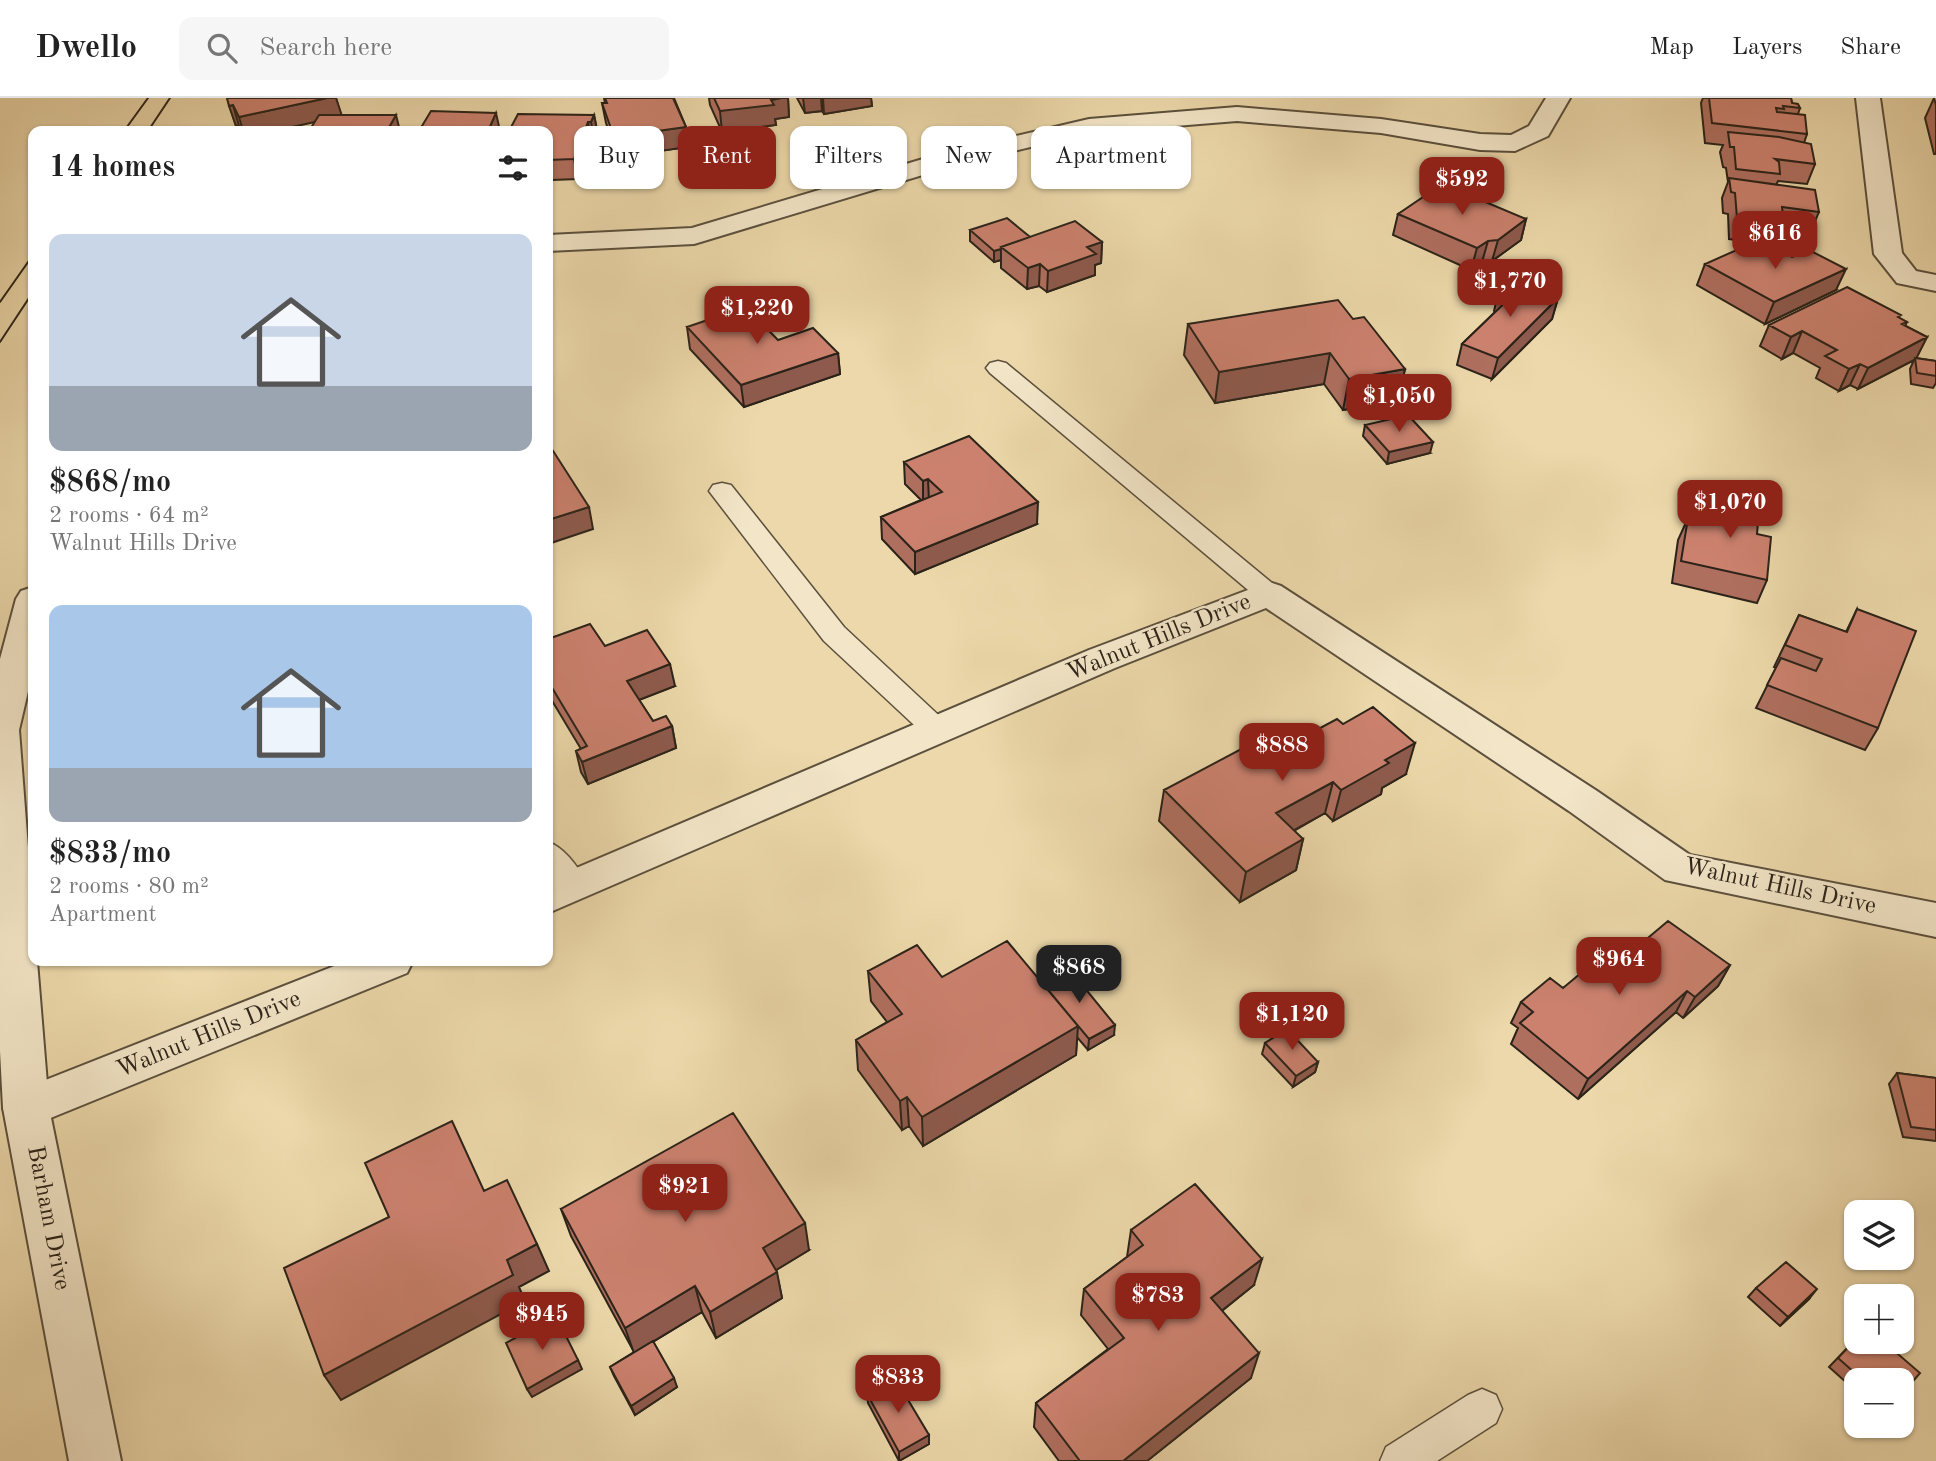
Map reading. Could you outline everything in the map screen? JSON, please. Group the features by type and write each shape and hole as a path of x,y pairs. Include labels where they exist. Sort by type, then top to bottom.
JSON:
{"street":[{"path":"553,243 694,236 951,159 1089,126 1237,114 1381,126 1480,142 1514,143 1539,131 1558,98"},
{"path":"1868,98 1888,254 1907,277 1936,283"},
{"name":"Walnut Hills Drive","path":"560,892 1102,659 1269,594 1583,801 1679,869 1936,920"},
{"name":"Barham Drive","path":"28,619 0,730 26,1108 95,1461"},
{"name":"Walnut Hills Drive","path":"26,1108 380,966"}],"lane":[{"path":"998,368 1269,594"},
{"path":"722,491 834,634 938,731"},
{"path":"553,870 560,892"},
{"path":"1400,1461 1482,1409"}],"building":[{"path":"227,98 327,98 239,117 233,105 229,106"},
{"path":"605,98 673,98 686,126 664,130 664,126 610,126 602,103 607,103"},
{"path":"714,98 781,98 771,100 774,105 720,111"},
{"path":"1709,98 1791,98 1792,103 1798,104 1800,108 1783,106 1784,109 1776,108 1777,112 1805,115 1807,134 1712,123"},
{"path":"431,111 496,113 490,126 422,126"},
{"path":"518,114 594,115 586,126 574,126 574,159 553,160 553,126 512,126"},
{"path":"319,115 396,115 390,126 312,126"},
{"path":"1728,132 1779,137 1811,144 1815,164 1775,159 1779,162 1780,174 1736,169 1734,147 1730,147"},
{"path":"1729,178 1815,190 1819,212 1782,207 1784,224 1737,218 1735,193 1731,192"},
{"path":"1450,187 1526,219 1498,240 1488,241 1477,248 1398,214 1435,189 1442,192"},
{"path":"1007,218 1030,237 994,251 970,230"},
{"path":"1075,221 1102,242 1087,247 1096,254 1048,271 1040,264 1028,268 1001,247"},
{"path":"1748,245 1766,254 1778,249 1792,257 1809,250 1846,269 1774,302 1705,264"},
{"path":"1510,280 1558,298 1498,358 1462,344 1513,295 1499,290"},
{"path":"1847,287 1901,315 1898,317 1907,322 1902,324 1927,337 1868,368 1860,364 1849,369 1825,356 1837,350 1802,331 1791,337 1769,325"},
{"path":"1338,300 1353,319 1364,317 1405,369 1349,379 1330,353 1219,372 1188,324"},
{"path":"746,307 778,340 813,328 838,353 741,385 687,327"},
{"path":"1915,358 1936,361 1936,376 1917,373"},
{"path":"1408,415 1433,442 1389,452 1365,425"},
{"path":"969,436 1038,502 915,552 881,517 942,492 928,479 923,481 904,462"},
{"path":"553,451 589,507 553,518"},
{"path":"1723,492 1760,500 1757,534 1771,537 1767,580 1681,561 1688,518 1719,525"},
{"path":"1857,609 1916,631 1878,728 1767,685 1781,658 1816,671 1822,659 1785,645 1799,615 1847,632"},
{"path":"590,624 605,646 647,630 670,664 627,681 653,721 666,716 672,726 582,762 576,751 587,746 553,689 553,637"},
{"path":"1373,707 1415,743 1385,760 1389,763 1341,790 1333,782 1276,813 1303,839 1246,872 1164,790 1264,737 1279,750 1337,719 1343,724"},
{"path":"1668,921 1730,965 1695,997 1687,991 1588,1079 1520,1023 1533,1012 1521,1002 1550,978 1563,988 1623,938 1636,948"},
{"path":"1007,941 1078,1026 922,1117 907,1097 900,1101 856,1040 902,1014 868,971 917,945 942,977"},
{"path":"1070,970 1115,1025 1089,1039 1044,985"},
{"path":"1287,1029 1318,1062 1296,1076 1265,1043"},
{"path":"1897,1073 1936,1078 1936,1130 1911,1127"},
{"path":"733,1113 805,1223 763,1248 777,1272 710,1312 695,1286 625,1328 561,1209"},
{"path":"452,1121 484,1191 507,1180 537,1244 507,1260 513,1275 324,1375 284,1268 389,1217 365,1163"},
{"path":"1195,1184 1262,1259 1211,1298 1259,1353 1123,1461 1080,1461 1036,1403 1124,1338 1084,1289 1143,1245 1131,1230"},
{"path":"1786,1262 1817,1289 1788,1317 1756,1288"},
{"path":"556,1316 578,1360 527,1389 506,1343"},
{"path":"653,1341 674,1378 631,1406 610,1367"},
{"path":"1844,1352 1844,1354 1898,1354 1920,1373 1914,1380 1914,1368 1849,1368 1838,1358"},
{"path":"895,1378 929,1435 899,1452 867,1394"}],"tram line":[{"path":"128,126 148,98"},
{"path":"151,126 170,98"},
{"path":"0,302 28,262"},
{"path":"0,342 28,300"}]}
